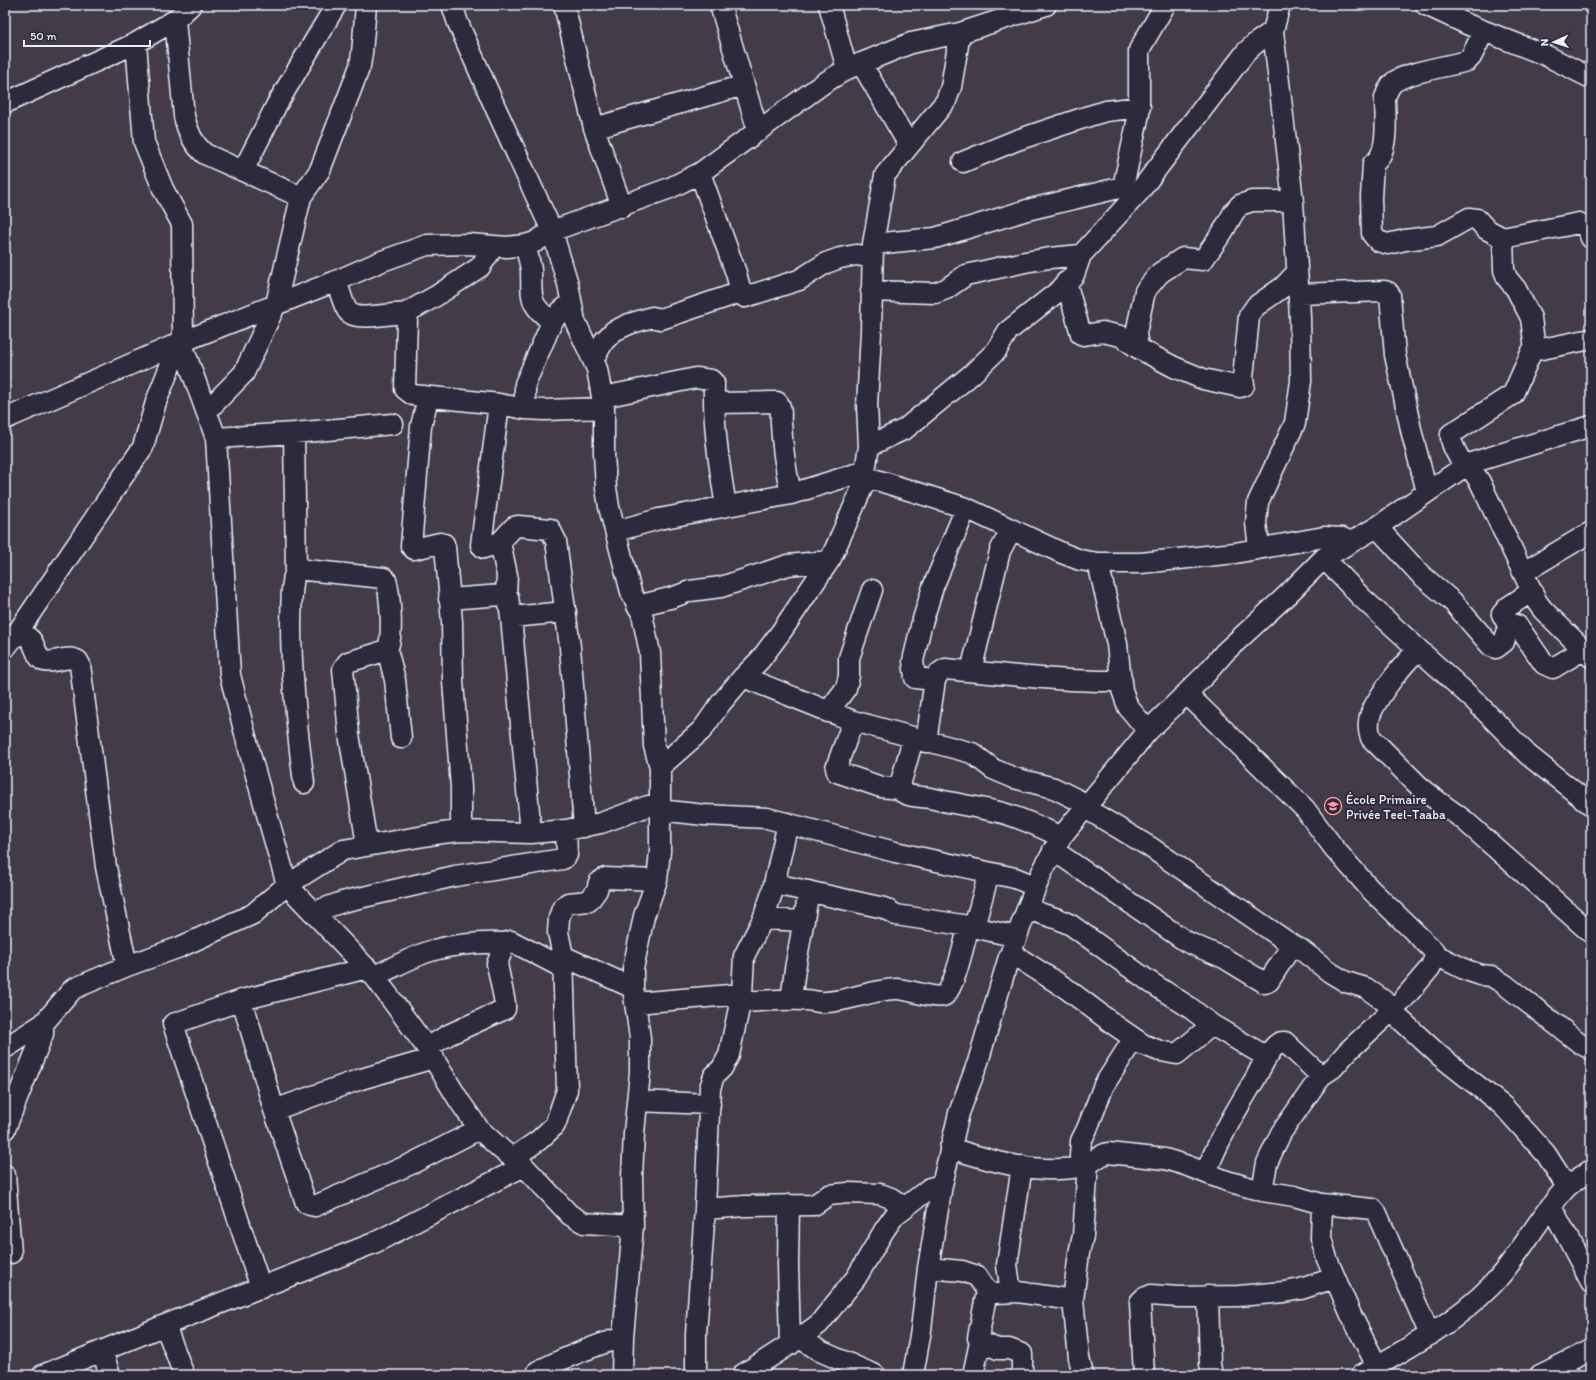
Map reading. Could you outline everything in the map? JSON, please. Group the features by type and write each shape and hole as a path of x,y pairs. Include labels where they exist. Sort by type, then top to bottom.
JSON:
{"street":[{"path":"7,97 136,43 175,20 191,5"},
{"path":"243,171 277,104 336,5"},
{"path":"207,411 244,373 276,304 301,197 320,170 360,66 366,5"},
{"path":"452,5 458,23 496,109 552,231 568,284 575,321 586,348 597,369 604,403 606,488 631,592 642,614 650,653 654,746 660,767 660,838 657,880 644,916 635,956 634,996 640,1038 640,1072 632,1176 633,1226 623,1337 622,1375"},
{"path":"564,5 594,128 622,207"},
{"path":"720,5 758,131"},
{"path":"829,5 854,66 909,146"},
{"path":"5,419 180,342 336,281 382,260 427,245 468,244 494,246 525,245 535,242 552,231 622,207 670,188 700,173 824,83 854,66 910,43 960,33 1046,5"},
{"path":"1131,189 1140,107 1139,50 1165,5"},
{"path":"1259,548 1256,523 1258,502 1295,424 1301,381 1299,294 1293,201 1273,31 1280,5"},
{"path":"1426,5 1484,31 1545,55 1591,78"},
{"path":"175,20 186,124 197,147 205,154 301,197"},
{"path":"869,446 905,429 972,374 996,351 1008,331 1047,300 1074,275 1081,255 1131,189 1246,52 1273,31"},
{"path":"1484,31 1468,61 1408,76 1394,82 1387,90 1385,98 1383,151 1379,160 1373,164 1371,197 1372,234 1378,241 1388,244 1437,236 1469,218 1477,219 1486,229 1503,238 1579,223 1587,228 1591,238"},
{"path":"660,767 702,730 721,703 760,660 781,632 829,561 866,474 869,446 867,405 871,332 872,251 885,175 946,101 951,87 960,33"},
{"path":"5,648 18,632 143,447 156,402 180,342 182,224 163,189 144,142 136,43"},
{"path":"594,128 744,85"},
{"path":"963,162 1017,140 1089,116 1106,111 1140,107"},
{"path":"700,173 744,297 799,280 826,263 840,258 935,238 1028,210 1131,189"},
{"path":"1138,348 1136,333 1145,291 1160,273 1183,258 1203,260 1240,205 1252,201 1293,201"},
{"path":"1503,238 1504,270 1507,278 1516,289 1531,318 1535,350"},
{"path":"525,245 531,268 531,294 533,302 540,312 552,322"},
{"path":"336,281 347,311 353,315 364,317 404,314 436,296 480,267 494,246"},
{"path":"871,291 935,293 946,289 966,275 1031,261 1081,255"},
{"path":"1066,282 1080,334 1110,333 1121,336 1138,348 1174,367 1203,379 1240,387 1244,385 1243,378 1249,316 1256,306 1283,287 1297,272"},
{"path":"1299,294 1384,291 1388,292 1390,295 1395,355 1412,434 1427,492"},
{"path":"593,360 604,341 614,331 629,324 652,317 662,319 741,292"},
{"path":"525,409 525,384 552,322 560,312 571,303"},
{"path":"404,314 407,319 405,389 413,395 428,398 499,404 525,409 604,403 696,378 711,380 714,383 714,412 720,475 726,506"},
{"path":"1377,527 1420,574 1453,602 1491,646 1496,648 1504,642 1509,627 1512,624 1518,626 1544,664 1553,668 1587,654 1543,610 1537,602 1524,572 1499,525 1480,482 1466,465 1450,439 1451,434 1513,394 1520,381 1530,353 1535,350 1591,339"},
{"path":"180,342 216,438 230,676 287,885 371,972 430,1053 460,1102 479,1129 518,1162 570,1215 584,1223 633,1226"},
{"path":"428,398 421,426 411,546 414,549 440,543 444,544 445,547 452,622 453,681 461,788 461,831"},
{"path":"714,403 777,402 779,404 782,412 781,421 783,448 791,494"},
{"path":"314,912 342,902 455,876 563,860 567,855 575,829 566,612 556,540 550,529 518,526 514,527 500,542 484,548 481,545 499,404"},
{"path":"216,438 393,424"},
{"path":"913,1375 921,1330 928,1268 942,1185 962,1103 978,1062 990,1016 1035,886 1057,844 1148,732 1187,694 1225,652 1286,596 1324,558 1406,509 1427,492 1466,465 1591,426"},
{"path":"294,433 296,569 292,582 291,652 298,736 304,783"},
{"path":"616,531 652,521 726,506 771,499 866,474 966,508 1062,553 1080,560 1098,563 1141,562 1234,553 1324,537 1342,538 1351,542"},
{"path":"935,680 915,678 912,661 933,587 966,508"},
{"path":"971,671 1000,551 1011,530"},
{"path":"1524,572 1591,532"},
{"path":"500,542 506,576 506,595 511,617 531,833"},
{"path":"1324,558 1362,598 1474,700 1528,755 1591,805"},
{"path":"637,606 674,597 690,590 721,587 788,565 829,561"},
{"path":"1098,563 1117,644 1122,690 1128,707 1148,732"},
{"path":"296,569 384,578 387,585 390,644 387,649 378,653 348,662 343,669 349,734 367,844"},
{"path":"828,712 846,688 849,676 849,658 872,590"},
{"path":"1509,627 1502,614 1508,607 1532,591"},
{"path":"449,599 506,595"},
{"path":"511,617 566,612"},
{"path":"18,632 24,634 31,640 40,658 44,661 72,658 78,661 80,665 106,867 127,966"},
{"path":"387,649 395,680 401,738"},
{"path":"1418,650 1407,660 1398,672 1385,690 1371,714 1369,732 1371,738 1424,791 1464,820 1591,932"},
{"path":"899,789 919,740 935,680 939,673 945,669 1098,682 1122,681"},
{"path":"743,677 853,722 972,753 993,769 1014,778 1054,788 1086,807 1150,847 1300,949 1331,973 1346,982 1366,988 1393,1010 1440,1056 1503,1106 1546,1154 1567,1187"},
{"path":"1187,694 1304,809 1334,848 1370,890 1434,951 1436,955 1466,970 1481,975 1491,976 1504,984 1581,1044 1591,1049"},
{"path":"853,722 836,768 837,772 881,787 899,789 905,795 925,797 1004,813 1045,829 1057,844 1186,942 1224,958 1265,983 1269,981 1292,945"},
{"path":"5,1048 43,1024 73,989 127,966 180,947 253,914 287,885 343,850 367,844 414,836 461,831 531,833 575,829 601,824 646,807 660,806 704,815 766,818 895,852 1014,878 1035,886"},
{"path":"696,1375 696,1334 705,1209 710,1088 714,1076 722,1068 729,1055 742,998 744,956 763,919 775,884 788,823"},
{"path":"261,1288 173,1024 242,1000 371,972 433,950 462,944 486,942 505,943 511,941 563,962 634,996 806,1000 824,1002 842,1000 895,989 911,990 935,997 942,997 946,994 958,969 971,926 990,873"},
{"path":"43,1375 165,1324 374,1243 518,1162 555,1125 567,1090 563,962 558,932 559,918 562,909 568,903 589,901 597,890 599,882 605,878 657,880"},
{"path":"775,884 884,908 896,915 971,926 1014,945 1116,1026 1141,1043 1159,1051 1177,1054 1212,1025"},
{"path":"791,1000 794,969 809,892"},
{"path":"1027,909 1071,925 1150,982 1189,1007 1212,1025 1267,1057"},
{"path":"763,919 804,921"},
{"path":"274,1110 430,1053 448,1035 505,1009 505,1002 497,964 505,943"},
{"path":"1262,1191 1267,1164 1281,1133 1321,1076 1333,1068 1348,1051 1393,1010 1422,979 1430,968 1436,955"},
{"path":"242,1000 274,1110 306,1203 315,1206 411,1164 479,1129"},
{"path":"5,1129 42,1038 43,1024"},
{"path":"1206,1173 1214,1153 1267,1057 1278,1043 1285,1042 1321,1076"},
{"path":"1083,1375 1079,1358 1073,1300 1079,1253 1084,1236 1085,1165 1080,1156 1081,1141 1104,1085 1129,1046 1134,1043 1141,1043"},
{"path":"637,1101 710,1104"},
{"path":"950,1148 983,1159 1022,1166 1055,1169 1085,1165 1108,1153 1165,1159 1227,1181 1262,1191 1294,1196 1322,1204 1373,1209 1377,1214 1430,1335"},
{"path":"1011,1292 1007,1265 1022,1166"},
{"path":"1322,1204 1321,1238 1334,1278 1351,1315 1372,1371 1430,1335 1492,1285 1525,1244 1551,1206 1567,1187 1591,1170"},
{"path":"5,1176 11,1253"},
{"path":"742,1375 819,1324 856,1278 895,1215 930,1188 942,1185"},
{"path":"705,1209 745,1206 814,1205 829,1195 865,1193 880,1194 891,1198 904,1207"},
{"path":"789,1205 788,1264 795,1341"},
{"path":"1551,1206 1591,1282"},
{"path":"928,1268 962,1271 976,1276 987,1290 995,1293 1011,1292 1073,1300"},
{"path":"1144,1375 1140,1302 1144,1298 1151,1295 1208,1296 1284,1292 1302,1289 1334,1278"},
{"path":"974,1375 980,1342 978,1334 987,1290"},
{"path":"1208,1296 1212,1375"},
{"path":"165,1324 184,1375"},
{"path":"537,1375 538,1371 568,1356 599,1344 623,1337"},
{"path":"795,1341 875,1375"},
{"path":"980,1342 998,1349 1008,1349 1022,1354 1022,1375"},
{"path":"1540,1375 1591,1350"},
{"path":"102,1351 110,1375"}],"place":[{"name":"École Primaire Privée Teel-Taaba","path":"1333,806"}]}
